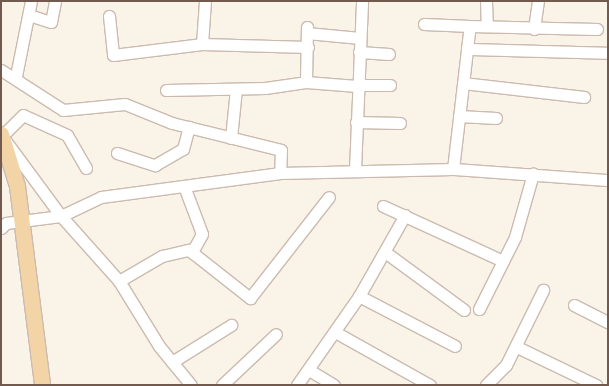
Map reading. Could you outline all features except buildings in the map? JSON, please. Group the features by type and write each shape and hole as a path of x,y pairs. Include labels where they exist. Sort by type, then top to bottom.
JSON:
{"main road":[{"path":"2,135 22,221 42,385"}],"street":[{"path":"16,76 31,1"},
{"path":"29,16 51,22 55,1"},
{"path":"202,44 206,1"},
{"path":"354,170 362,1"},
{"path":"486,1 487,26"},
{"path":"534,29 538,1"},
{"path":"108,16 113,55 202,44 308,47"},
{"path":"424,24 534,29 597,29"},
{"path":"453,169 470,26"},
{"path":"306,82 307,30 360,38"},
{"path":"467,49 608,53"},
{"path":"359,52 389,54"},
{"path":"1,70 16,76 63,110 125,104 189,127 281,150 280,173"},
{"path":"166,90 236,89 306,82 390,85"},
{"path":"463,83 584,97"},
{"path":"231,138 236,89"},
{"path":"86,168 67,135 23,116 2,135 61,216 119,281 172,362 191,385"},
{"path":"460,116 496,118"},
{"path":"356,122 400,123"},
{"path":"117,153 155,165 182,149 189,127"},
{"path":"1,228 22,221 61,216 101,198 280,173 453,169 608,180"},
{"path":"479,309 522,219 533,174"},
{"path":"184,186 202,234 192,252"},
{"path":"119,281 162,256 192,252 250,298 329,197"},
{"path":"383,206 503,261"},
{"path":"297,385 359,296 386,252 405,215"},
{"path":"386,252 464,310"},
{"path":"486,385 516,347 543,290"},
{"path":"359,296 455,346"},
{"path":"574,305 608,322"},
{"path":"172,362 231,325"},
{"path":"335,332 430,385"},
{"path":"222,385 276,334"},
{"path":"516,347 596,385"},
{"path":"309,370 334,385"}]}
